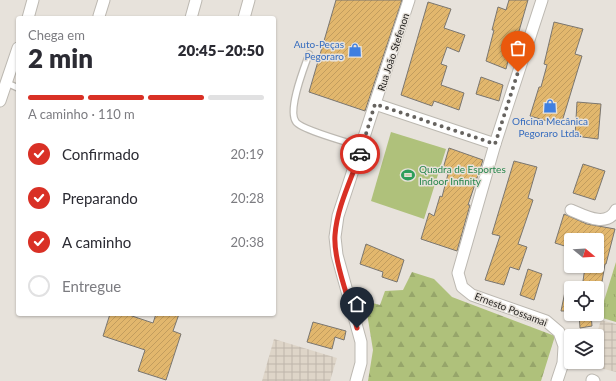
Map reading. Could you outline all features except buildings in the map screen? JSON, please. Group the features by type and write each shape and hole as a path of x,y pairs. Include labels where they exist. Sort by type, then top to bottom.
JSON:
{"street":[{"path":"29,16 34,0"},
{"path":"99,16 104,0"},
{"path":"192,16 196,0"},
{"path":"245,16 249,0"},
{"name":"Rua João Stefenon","path":"356,381 361,363 362,342 337,255 335,237 338,216 362,147 409,0"},
{"path":"375,104 495,144 542,0"},
{"path":"0,101 16,54"},
{"name":"Ernesto Possamai","path":"495,144 458,273 462,287 472,295 546,321 559,332 564,346 563,363 556,381"},
{"path":"571,210 601,220 609,218 616,210"}],"lane":[{"path":"309,54 295,98 293,112 296,122 306,128 362,147"},
{"path":"7,83 16,87"}],"shaded area":[{"path":"601,321 616,324 616,372 604,369 604,329 598,329"},
{"path":"274,339 337,358 330,381 262,381"}],"green space":[{"name":"Quadra de Esportes Indoor Infinity","path":"391,132 446,149 424,219 371,201"},
{"path":"616,262 616,322 604,318 604,301"},
{"path":"412,272 434,279 452,297 555,336 541,381 368,381 373,350 365,301 380,305 385,291 403,290"}],"way so far":[{"path":"360,154 375,104 495,144 518,72"}],"place":[{"name":"Auto-Peças Pegoraro","path":"355,50"},
{"name":"Oficina Mecânica Pegoraro Ltda.","path":"550,106"},
{"name":"Quadra de Esportes Indoor Infinity","path":"408,175"}],"route":[{"path":"357,328 337,255 335,237 338,216 360,154"}]}
